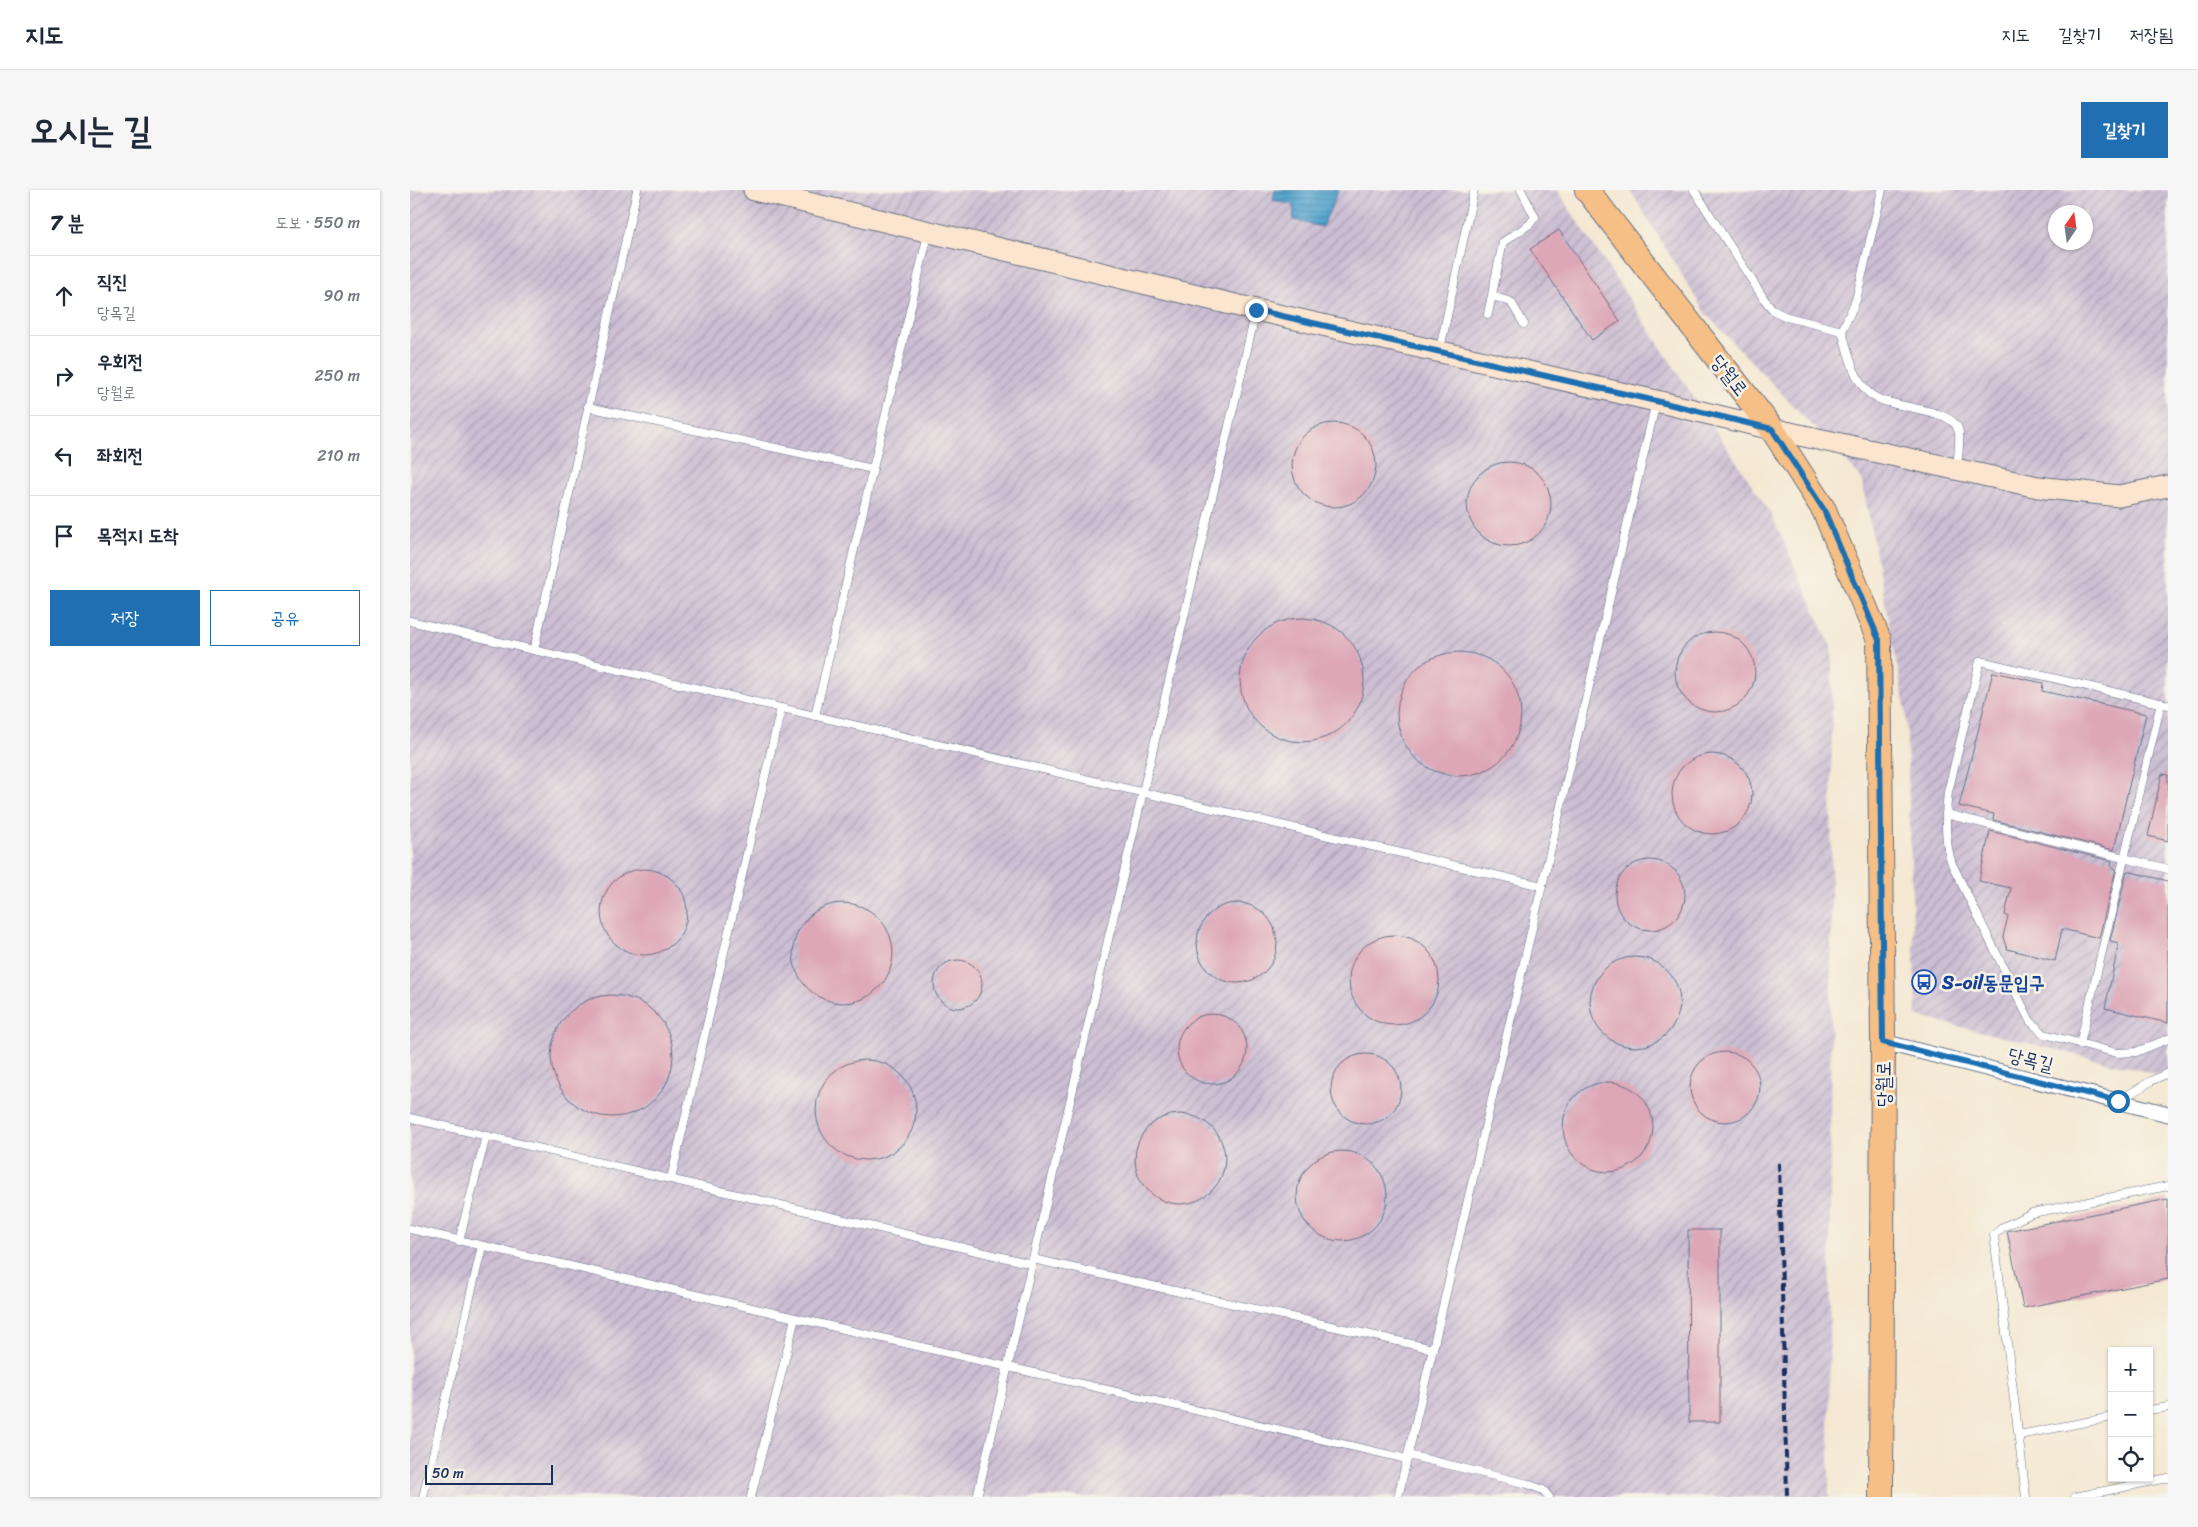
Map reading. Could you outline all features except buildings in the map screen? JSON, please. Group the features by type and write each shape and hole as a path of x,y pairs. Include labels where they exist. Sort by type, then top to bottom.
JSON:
{"main road":[{"path":"754,190 1256,310 1772,429 2038,487 2119,496 2168,486"},
{"name":"당월로","path":"1587,190 1772,429 1824,510 1879,640 1883,1042 1881,1497"}],"street":[{"name":"당목길","path":"1883,1042 2168,1114"}],"lane":[{"path":"534,650 637,190"},
{"path":"1439,351 1474,190"},
{"path":"1488,314 1503,242 1530,224 1534,217 1521,190"},
{"path":"1694,190 1764,299 1774,310 1787,316 1842,332"},
{"path":"1882,190 1856,300 1842,332 1855,372 1870,394 1882,401 1942,415 1953,421 1960,431 1957,469"},
{"path":"815,716 928,231"},
{"path":"1492,296 1511,302 1524,324"},
{"path":"977,1497 1256,310"},
{"path":"1398,1497 1656,401"},
{"path":"588,407 872,469"},
{"path":"410,622 1542,886"},
{"path":"2080,1044 2124,858 2164,704 1980,661 1948,792 1946,814 1947,851 2030,1021 2044,1034 2080,1044 2117,1053 2136,1052 2168,1039"},
{"path":"671,1179 781,708"},
{"path":"1946,814 2168,869"},
{"path":"2118,1101 2168,1073"},
{"path":"410,1118 1032,1261 1433,1349"},
{"path":"460,1241 486,1136"},
{"path":"2026,1497 1994,1235 2003,1227 2032,1213 2168,1186"},
{"path":"410,1229 1008,1367 1528,1484 1543,1490 1549,1497"},
{"path":"423,1497 482,1246"},
{"path":"751,1497 795,1318"},
{"path":"2153,1409 2168,1407"},
{"path":"2019,1435 2108,1418"},
{"path":"2075,1497 2168,1478"}],"shaded area":[{"path":"410,190 1557,190 1771,514 1832,649 1829,1497 410,1497"},
{"path":"1630,190 2168,190 2168,1077 1916,1016 1906,712 1861,477 1705,313"}],"water":[{"path":"1275,190 1339,190 1322,227 1293,220 1294,205 1273,200"}],"railway":[{"path":"1779,1163 1787,1497"}],"place":[{"name":"S-oil동문입구","path":"1924,982"}],"route":[{"path":"1256,310 1772,429 1824,510 1879,640 1883,1042 2118,1101"}]}
